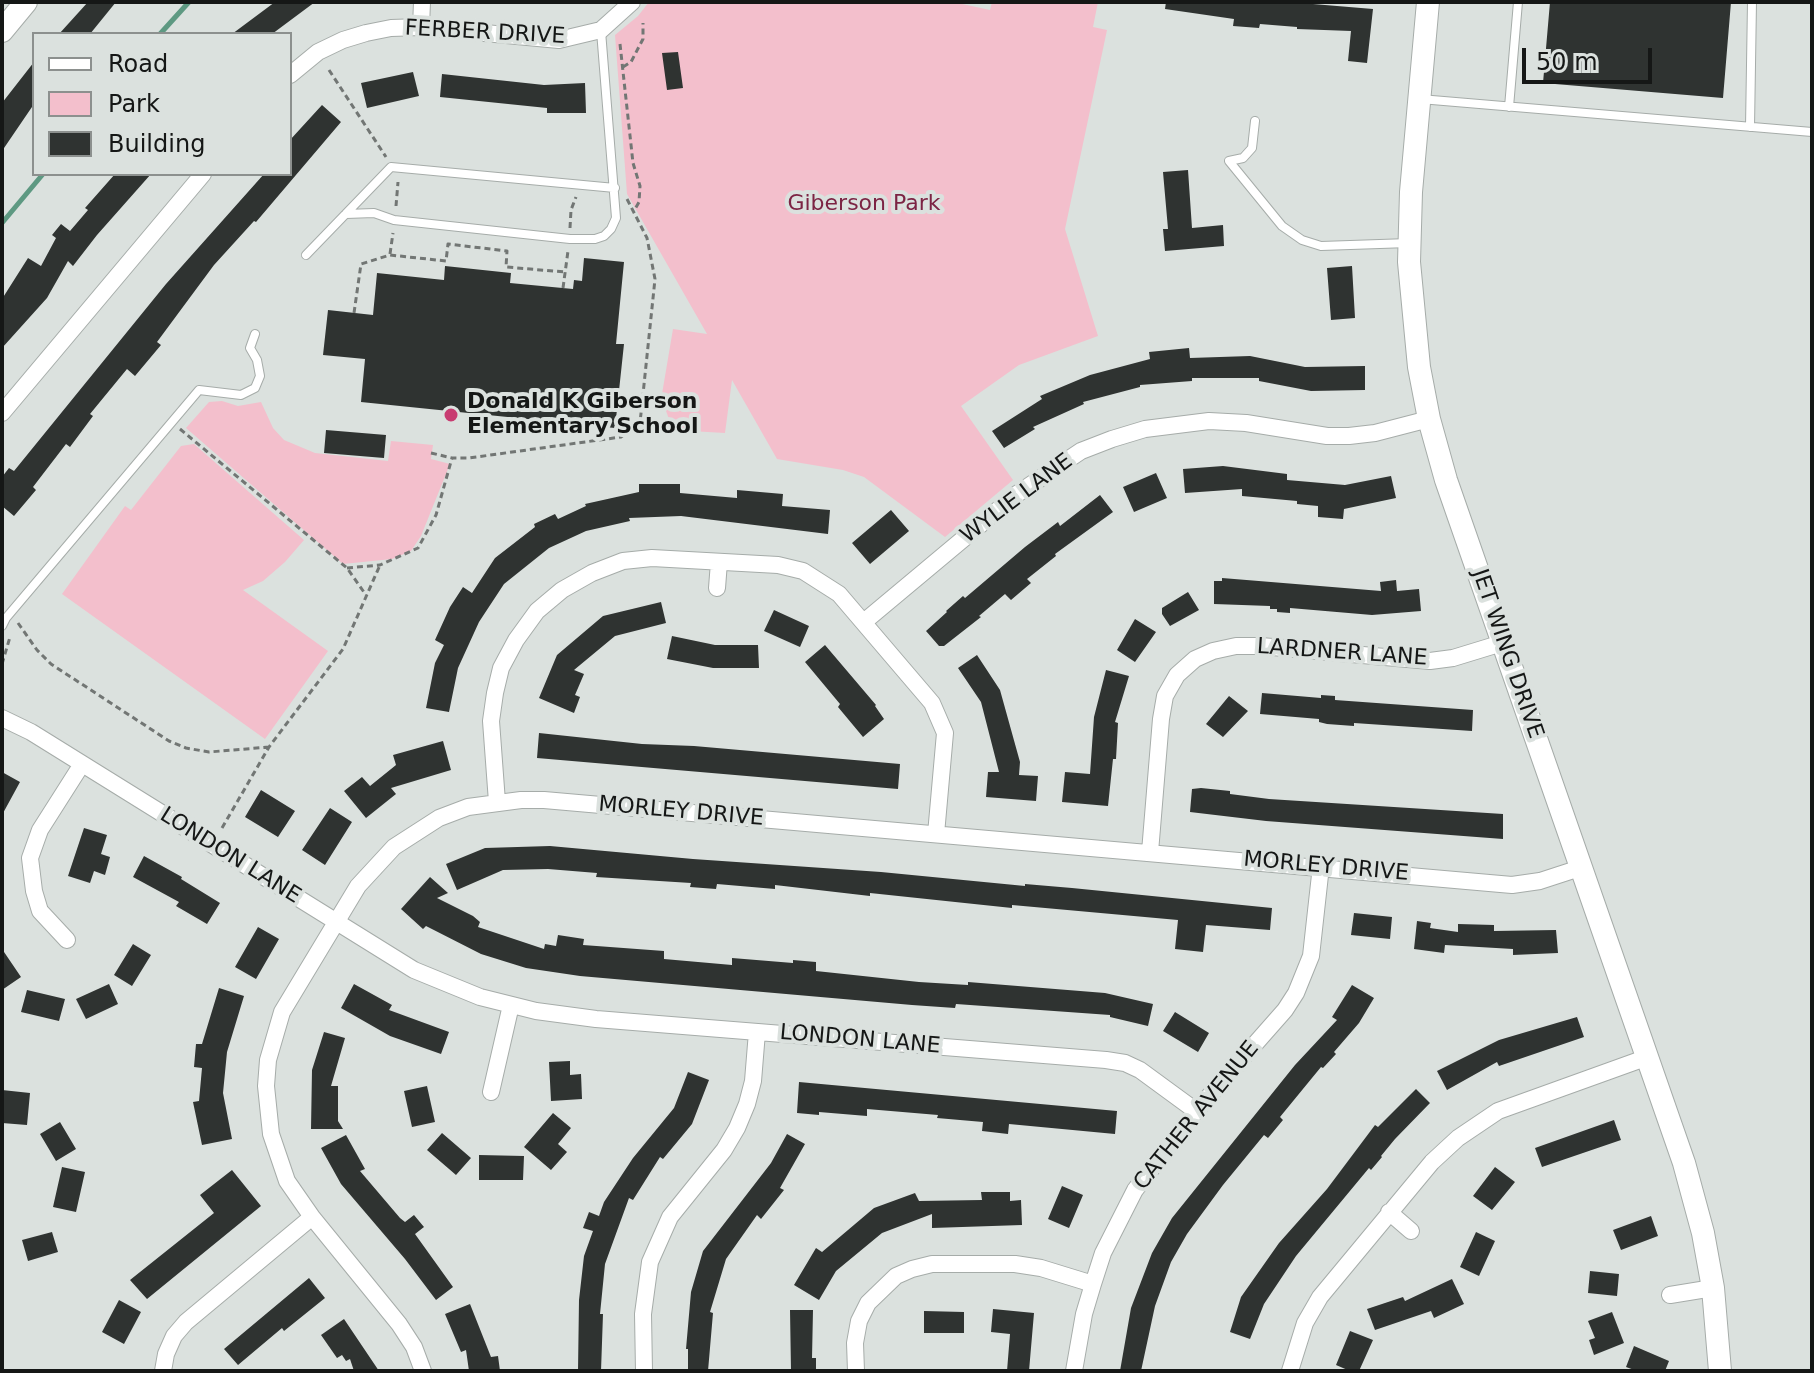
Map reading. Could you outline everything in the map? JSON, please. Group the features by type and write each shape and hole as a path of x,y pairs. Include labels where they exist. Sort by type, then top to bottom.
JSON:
{"main road":[{"path":"2,31 26,2"},
{"name":"JET WING DRIVE","path":"1428,2 1411,192 1410,243 1412,310 1429,419 1446,480 1684,1163 1703,1233 1713,1288 1720,1371"}],"street":[{"path":"421,27 422,2"},
{"name":"FERBER DRIVE","path":"292,73 318,52 343,40 391,28 421,27 559,40 583,37 601,30 632,2"},
{"path":"2,413 201,176"},
{"name":"WYLIE LANE","path":"865,621 1027,486 1081,451 1112,439 1145,429 1209,421 1349,436 1375,433 1429,419"},
{"path":"497,802 491,721 495,693 501,668 537,611 562,590 592,573 623,561 652,558 778,565 803,571 839,594 932,703 945,733 936,834"},
{"path":"717,588 719,562"},
{"name":"LARDNER LANE","path":"1150,852 1165,696 1177,675 1195,659 1236,646 1261,646 1430,661 1453,658 1502,643"},
{"name":"LONDON LANE","path":"2,718 31,732 414,970 480,997 584,1018 1125,1063 1157,1081 1196,1111"},
{"path":"67,940 40,911 30,858 40,830 82,764"},
{"name":"MORLEY DRIVE","path":"423,1371 414,1347 399,1324 312,1217 287,1181 267,1111 268,1060 282,1012 358,886 394,847 439,818 468,807 497,802 544,800 1512,885 1540,881 1583,867"},
{"name":"CATHER AVENUE","path":"1074,1371 1084,1314 1103,1253 1135,1190 1196,1111 1285,1010 1296,993 1311,956 1321,866"},
{"path":"491,1092 511,1005"},
{"path":"644,1371 643,1314 650,1262 670,1217 724,1150 737,1128 753,1081 757,1032"},
{"path":"1290,1371 1305,1323 1320,1297 1432,1162 1479,1122 1498,1111 1648,1057"},
{"path":"1389,1212 1411,1231"},
{"path":"163,1371 174,1336 186,1322 312,1217"},
{"path":"856,1371 855,1343 859,1321 868,1303 896,1276 912,1269 932,1264 1015,1264 1041,1268 1093,1284"},
{"path":"1670,1295 1713,1288"}],"lane":[{"path":"1509,107 1518,2"},
{"path":"1750,127 1752,2"},
{"path":"346,214 374,213 394,220 570,239 604,236 616,218 601,30"},
{"path":"1419,99 1812,132"},
{"path":"1255,121 1252,148 1243,158 1229,161 1282,226 1302,240 1321,246 1410,243"},
{"path":"306,255 391,167 615,188"},
{"path":"2,626 199,390 241,395 255,388 260,376 257,360 250,348 255,334"}],"path":[{"path":"623,67 631,62 643,39 643,23"},
{"path":"620,44 633,163 640,186 639,202 633,211"},
{"path":"329,70 399,183 390,255"},
{"path":"431,453 469,458 621,437 640,423 655,279 647,238 627,199"},
{"path":"354,313 361,264 390,255 446,261 448,244 507,251 506,267 565,272"},
{"path":"180,429 347,568 366,595"},
{"path":"347,568 380,565 418,548 436,515 452,458"},
{"path":"222,828 269,747 343,649 380,565"},
{"path":"2,664 9,638 18,623 51,664 169,741 209,752 269,747"}],"green space":[{"name":"Giberson Park","path":"649,2 953,2 990,10 992,2 1098,2 1093,27 1107,30 1065,229 1098,336 1019,365 961,406 1013,480 945,537 864,477 843,470 777,459 732,380 725,433 673,430 662,400 667,395 662,394 673,329 707,334 627,194 615,35"},
{"path":"222,401 238,406 261,402 273,428 284,440 315,453 388,461 391,441 433,445 431,459 450,464 421,536 411,551 392,559 343,564 186,428 209,402"},
{"path":"194,444 304,540 263,581 243,590 328,651 265,739 62,594 125,506 131,510 181,446"}],"building":[{"path":"88,2 116,2 92,32 61,32"},
{"path":"275,2 315,2 275,32 235,32"},
{"path":"1166,2 1289,2 1373,9 1367,63 1348,61 1351,31 1260,24 1259,28 1233,26 1234,19 1165,9"},
{"path":"1550,2 1731,2 1723,98 1543,83"},
{"path":"678,52 683,88 667,90 662,53"},
{"path":"32,65 32,107 2,151 2,103"},
{"path":"413,72 419,96 367,108 361,83"},
{"path":"442,74 544,85 585,83 586,113 547,113 547,108 440,97"},
{"path":"322,105 341,122 256,222 214,265 157,342 161,345 135,376 127,369 90,414 93,416 70,447 66,444 33,487 36,490 14,516 2,506 2,477 9,468 14,471 166,284 262,176 292,176 292,138"},
{"path":"1188,170 1192,228 1223,225 1224,246 1165,251 1163,229 1168,229 1163,172"},
{"path":"113,176 149,176 73,266 68,261 47,298 2,348 2,299 28,258 41,266 56,238 52,235 61,224 70,231 88,210 85,208"},
{"path":"584,258 624,262 616,344 624,344 615,428 361,402 365,359 323,355 328,310 373,315 377,273 444,280 445,266 511,273 510,283 573,289 574,280 582,281"},
{"path":"1352,266 1355,318 1331,320 1327,268"},
{"path":"1189,348 1190,358 1250,356 1305,367 1365,366 1365,390 1311,391 1259,381 1259,378 1192,378 1192,381 1140,385 1083,402 1033,427 1035,429 1004,448 992,431 1042,399 1040,396 1090,375 1150,359 1149,352"},
{"path":"326,430 386,435 384,458 324,453"},
{"path":"1223,466 1287,474 1287,480 1345,485 1391,476 1396,498 1344,509 1343,519 1318,517 1318,506 1297,504 1297,501 1242,496 1242,489 1185,493 1183,469"},
{"path":"1156,473 1167,498 1134,512 1123,487"},
{"path":"639,484 680,484 680,493 737,498 737,490 783,494 782,506 830,510 828,534 681,516 629,518 630,521 586,531 549,548 504,584 479,622 458,668 449,712 426,708 435,663 444,645 435,640 463,587 472,593 495,558 535,527 534,524 555,514 558,519 585,504 639,492"},
{"path":"1100,495 1113,512 1055,554 1027,579 1031,583 1011,600 1005,594 944,646 939,646 926,631 963,596 965,598 1025,547 1058,522 1060,526"},
{"path":"891,510 909,531 870,564 852,543"},
{"path":"1222,578 1381,591 1380,582 1396,580 1397,591 1419,589 1421,611 1372,615 1290,608 1290,613 1277,612 1270,606 1214,604 1214,581 1222,581"},
{"path":"1188,592 1199,610 1170,626 1162,614 1162,608"},
{"path":"661,602 666,623 615,636 574,670 584,674 575,695 580,697 574,713 539,698 557,655 603,616"},
{"path":"774,610 809,626 800,647 764,631"},
{"path":"1135,619 1156,632 1135,662 1117,650"},
{"path":"672,636 715,645 758,645 759,668 713,668 667,659"},
{"path":"825,645 876,705 884,719 863,737 805,662"},
{"path":"977,655 1000,690 1020,762 1019,775 1038,776 1036,801 986,797 988,772 999,772 981,702 958,668"},
{"path":"1106,670 1129,676 1115,722 1118,723 1116,759 1113,759 1108,806 1062,802 1065,772 1090,774 1094,717"},
{"path":"1262,693 1321,698 1321,695 1335,696 1335,700 1473,710 1472,731 1327,724 1319,722 1319,719 1260,714"},
{"path":"1229,696 1248,711 1223,737 1206,724"},
{"path":"539,733 900,764 898,789 537,758"},
{"path":"443,741 451,770 391,788 396,794 366,818 344,791 362,777 370,786 396,765 393,755"},
{"path":"2,772 20,782 2,815"},
{"path":"1192,789 1269,799 1503,814 1503,839 1266,821 1190,812"},
{"path":"261,790 295,811 278,837 245,817"},
{"path":"330,808 352,822 325,865 302,850"},
{"path":"84,828 107,835 101,854 110,857 105,875 94,871 90,883 68,876"},
{"path":"550,846 1072,888 1272,908 1270,930 1206,925 1203,952 1175,949 1178,920 1012,905 1012,908 870,893 870,896 775,885 775,889 717,884 716,889 690,887 691,883 596,877 597,873 548,869 503,870 457,890 446,864 485,848"},
{"path":"144,856 220,903 207,924 176,906 179,902 133,877"},
{"path":"430,877 448,893 437,898 473,916 480,922 478,927 544,949 545,944 556,946 558,935 584,939 583,945 664,951 664,959 732,965 732,958 816,962 816,971 919,982 968,985 968,982 1105,993 1153,1004 1148,1026 1110,1015 956,1004 955,1008 912,1005 580,976 526,968 481,954 426,926 423,929 401,909"},
{"path":"1354,913 1392,917 1390,939 1351,935"},
{"path":"1417,921 1431,923 1430,928 1458,932 1458,924 1494,925 1494,931 1556,930 1558,953 1513,955 1513,949 1445,945 1444,953 1414,949"},
{"path":"258,927 279,939 256,979 235,967"},
{"path":"133,944 151,955 132,986 114,975"},
{"path":"2,949 21,977 2,990"},
{"path":"109,984 118,1004 86,1019 76,999"},
{"path":"354,984 392,1005 389,1010 449,1032 441,1054 390,1036 341,1008"},
{"path":"1352,985 1374,998 1359,1023 1280,1117 1283,1120 1268,1138 1264,1135 1223,1185 1187,1234 1171,1262 1155,1306 1141,1371 1120,1371 1131,1308 1152,1253 1172,1218 1295,1065 1337,1020 1332,1017"},
{"path":"219,988 244,996 227,1052 223,1093 232,1139 202,1145 193,1102 199,1101 202,1068 194,1067 196,1044 202,1044"},
{"path":"27,990 65,999 59,1021 21,1012"},
{"path":"1175,1012 1209,1033 1198,1052 1163,1031"},
{"path":"1577,1017 1584,1037 1499,1066 1497,1062 1447,1090 1437,1071 1499,1040"},
{"path":"324,1032 345,1038 331,1086 338,1086 338,1121 343,1129 311,1129 312,1070"},
{"path":"570,1061 570,1075 581,1074 582,1099 551,1101 549,1062"},
{"path":"688,1072 709,1080 692,1124 663,1159 660,1157 633,1200 629,1198 605,1264 600,1314 603,1314 601,1371 578,1371 579,1300 584,1256 593,1231 583,1228 589,1212 599,1216 604,1202 633,1158 674,1108"},
{"path":"799,1082 1117,1111 1115,1134 1009,1124 1008,1134 982,1131 983,1122 867,1109 867,1116 797,1113"},
{"path":"427,1086 435,1122 412,1127 404,1091"},
{"path":"1416,1089 1430,1103 1395,1139 1371,1170 1369,1168 1296,1256 1264,1304 1250,1339 1230,1332 1241,1297 1279,1243 1327,1189 1375,1125 1378,1127"},
{"path":"2,1090 30,1093 27,1125 2,1123"},
{"path":"553,1113 571,1128 558,1144 567,1152 551,1170 524,1147"},
{"path":"1614,1120 1621,1140 1542,1167 1535,1148"},
{"path":"60,1122 76,1149 56,1161 40,1134"},
{"path":"442,1133 471,1158 456,1175 427,1150"},
{"path":"787,1134 805,1144 780,1188 784,1190 761,1219 757,1215 726,1259 710,1312 713,1313 708,1371 688,1371 686,1349 691,1292 703,1251 771,1163"},
{"path":"346,1135 365,1169 360,1171 400,1218 405,1222 414,1215 424,1227 415,1234 453,1287 436,1300 341,1184 321,1148"},
{"path":"479,1155 524,1156 523,1180 479,1180"},
{"path":"62,1167 85,1172 76,1212 53,1207"},
{"path":"1495,1167 1515,1182 1492,1210 1473,1196"},
{"path":"232,1170 261,1206 147,1299 130,1280 214,1213 200,1195"},
{"path":"1062,1186 1083,1195 1069,1228 1048,1219"},
{"path":"981,1192 1010,1192 1010,1201 1021,1200 1022,1225 932,1228 932,1214 882,1233 836,1271 819,1300 794,1285 816,1248 822,1252 874,1208 915,1193 919,1201 982,1200"},
{"path":"1651,1216 1658,1236 1621,1250 1613,1230"},
{"path":"52,1232 58,1252 28,1261 22,1240"},
{"path":"1476,1232 1495,1241 1479,1276 1460,1267"},
{"path":"1590,1271 1619,1274 1617,1296 1588,1293"},
{"path":"309,1278 325,1298 284,1331 282,1328 238,1365 224,1349"},
{"path":"1452,1279 1464,1304 1434,1318 1431,1311 1375,1330 1367,1309 1403,1297 1405,1301"},
{"path":"119,1300 141,1312 124,1344 102,1332"},
{"path":"470,1304 491,1357 498,1356 500,1371 469,1371 466,1350 461,1352 445,1314"},
{"path":"993,1309 1034,1313 1029,1371 1007,1371 1010,1334 991,1332"},
{"path":"790,1310 813,1310 812,1358 816,1358 816,1371 791,1371"},
{"path":"924,1311 964,1312 964,1333 924,1333"},
{"path":"1612,1312 1624,1343 1594,1355 1589,1340 1595,1338 1588,1321"},
{"path":"344,1319 379,1371 354,1371 350,1359 346,1361 342,1355 337,1358 321,1335"},
{"path":"1350,1331 1373,1340 1359,1371 1336,1365"},
{"path":"1634,1346 1669,1361 1665,1371 1637,1371 1626,1367"}],"waterway":[{"path":"162,32 189,2"},
{"path":"2,223 41,176"}],"place":[{"name":"Donald K Giberson Elementary School","path":"451,415"}]}
